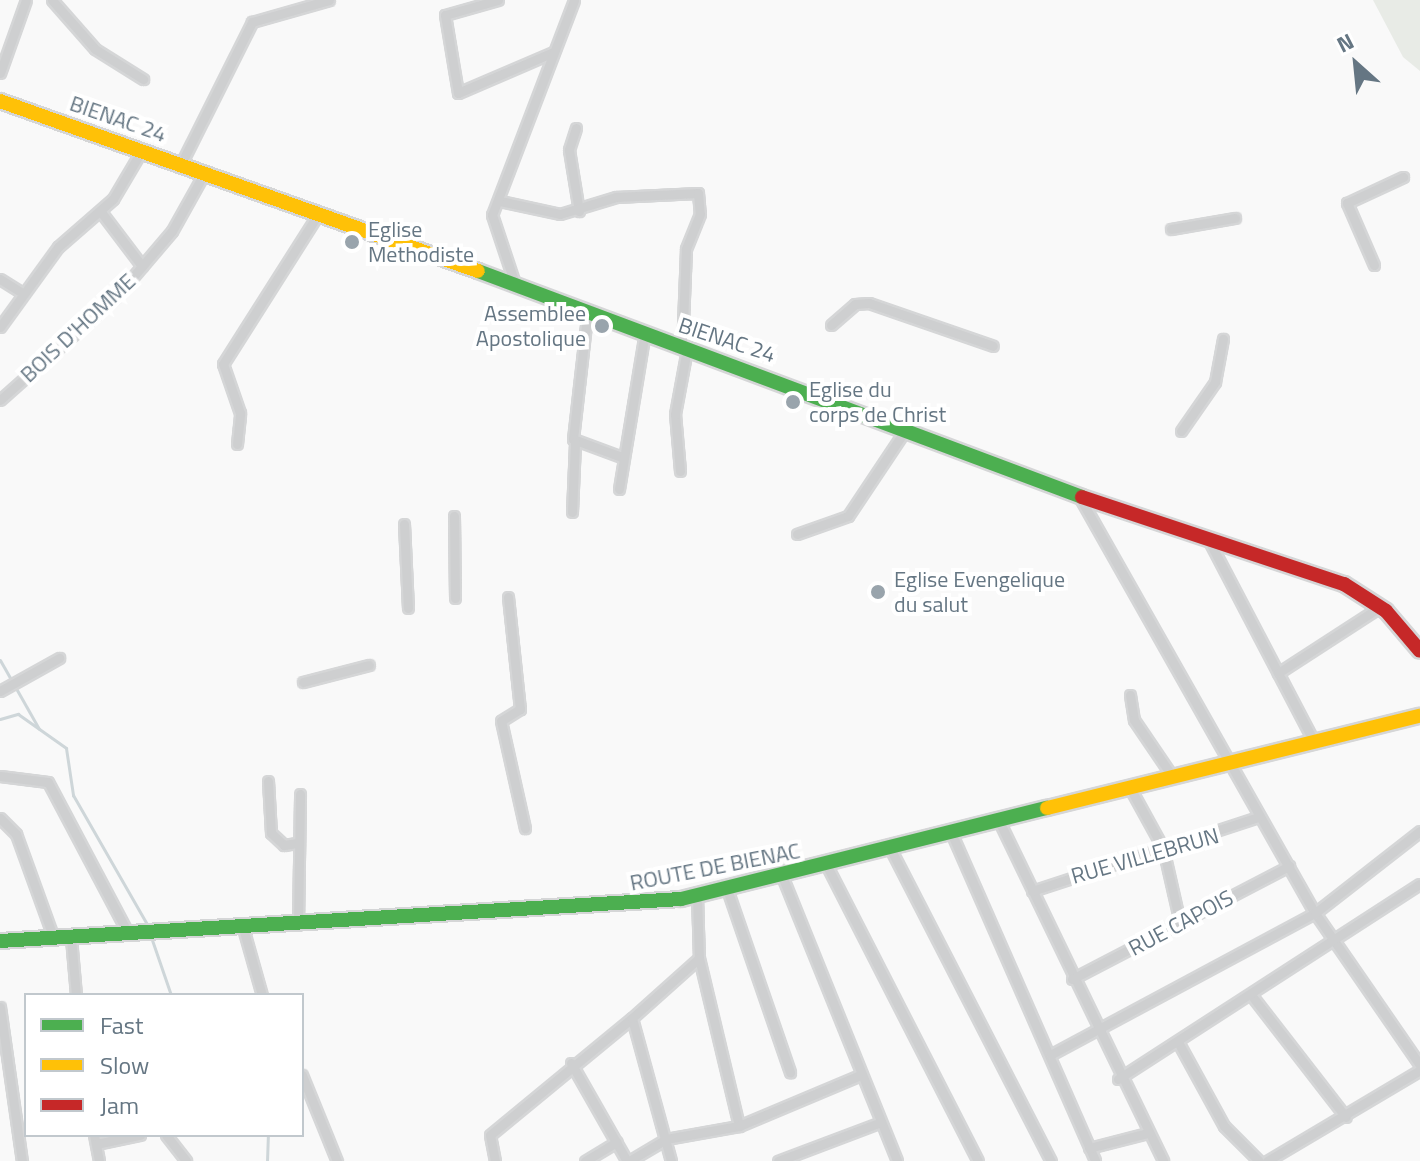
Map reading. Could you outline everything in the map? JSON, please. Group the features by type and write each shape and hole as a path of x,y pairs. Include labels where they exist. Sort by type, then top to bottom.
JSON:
{"street":[{"path":"0,73 5,44 26,0"},
{"path":"52,0 95,49 143,79"},
{"path":"181,164 252,22 329,0"},
{"path":"498,0 445,15 458,93 553,52"},
{"path":"515,284 492,215 500,201 574,0"},
{"name":"BIENAC 24","path":"0,101 515,284 644,338 684,348 1080,498 1344,584 1380,607 1420,651"},
{"path":"576,128 569,150 579,211"},
{"path":"0,327 21,292 71,234 101,212 142,150"},
{"name":"BOIS D'HOMME","path":"0,400 142,266 205,172"},
{"path":"1374,265 1347,203 1403,177"},
{"path":"500,201 579,211 616,197 698,193 700,214 686,249 684,348 675,414 680,471"},
{"path":"101,212 142,266"},
{"path":"237,444 240,413 223,364 319,213"},
{"path":"1171,229 1235,218"},
{"path":"0,279 21,292"},
{"path":"831,325 855,304 869,303 993,346"},
{"path":"572,512 575,372 587,316"},
{"path":"619,489 644,338"},
{"path":"1181,431 1215,382 1223,339"},
{"path":"797,534 848,516 904,432"},
{"path":"575,442 624,458"},
{"path":"1080,498 1315,913 1337,941 1420,1068 1346,1117 1267,1161"},
{"path":"454,516 455,598"},
{"path":"404,524 408,608"},
{"path":"1208,539 1314,742"},
{"path":"508,597 520,709 501,721 525,828"},
{"path":"1278,673 1380,607"},
{"path":"0,691 59,658"},
{"path":"303,682 369,665"},
{"path":"1130,695 1134,720 1172,776"},
{"name":"ROUTE DE BIENAC","path":"0,941 625,907 697,896 828,868 950,830 1420,716"},
{"path":"0,776 48,782 134,935"},
{"path":"268,781 271,833 284,845 297,843"},
{"path":"1130,788 1163,848 1180,923"},
{"path":"298,925 300,794"},
{"name":"RUE VILLEBRUN","path":"1032,891 1258,817"},
{"path":"0,818 16,834 54,939"},
{"path":"998,819 1118,1079 1163,1161"},
{"path":"950,830 1095,1161"},
{"path":"1050,1055 1098,1034 1315,913 1420,831"},
{"path":"891,850 1051,1161"},
{"name":"RUE CAPOIS","path":"1072,979 1289,866"},
{"path":"828,868 978,1161"},
{"path":"782,876 858,1076 897,1161"},
{"path":"1118,1079 1252,996 1420,884"},
{"path":"727,889 790,1072"},
{"path":"697,896 699,958 739,1126"},
{"path":"243,928 261,993"},
{"path":"71,938 76,993"},
{"path":"495,1161 490,1135 571,1063 632,1018 699,958"},
{"path":"1252,996 1346,1117"},
{"path":"0,1007 22,1161"},
{"path":"632,1018 671,1161"},
{"path":"1178,1042 1224,1126 1259,1161"},
{"path":"571,1063 628,1161 666,1139 739,1126 858,1076"},
{"path":"304,1080 337,1161"},
{"path":"778,1161 881,1122"},
{"path":"1089,1148 1148,1133"},
{"path":"99,1161 95,1139 118,1137"},
{"path":"168,1137 186,1161"},
{"path":"585,1161 617,1142"}],"shaded area":[{"path":"1373,0 1420,0 1420,71 1403,57"}],"waterway":[{"path":"0,660 39,729"},
{"path":"0,719 18,714 66,748 73,795 148,926"},
{"path":"151,937 170,993"},
{"path":"267,1161 268,1137"}],"traffic: fast":[{"path":"478,271 1082,497"},
{"path":"0,941 681,899 1047,808"}],"traffic: slow":[{"path":"0,101 478,271"},
{"path":"1047,808 1420,716"}],"traffic: jam":[{"path":"1082,497 1344,584 1386,611 1420,651"}],"place":[{"name":"Eglise Methodiste","path":"352,242"},
{"name":"Assemblee Apostolique","path":"602,326"},
{"name":"Eglise du corps de Christ","path":"793,402"},
{"name":"Eglise Evengelique du salut","path":"878,592"}]}
